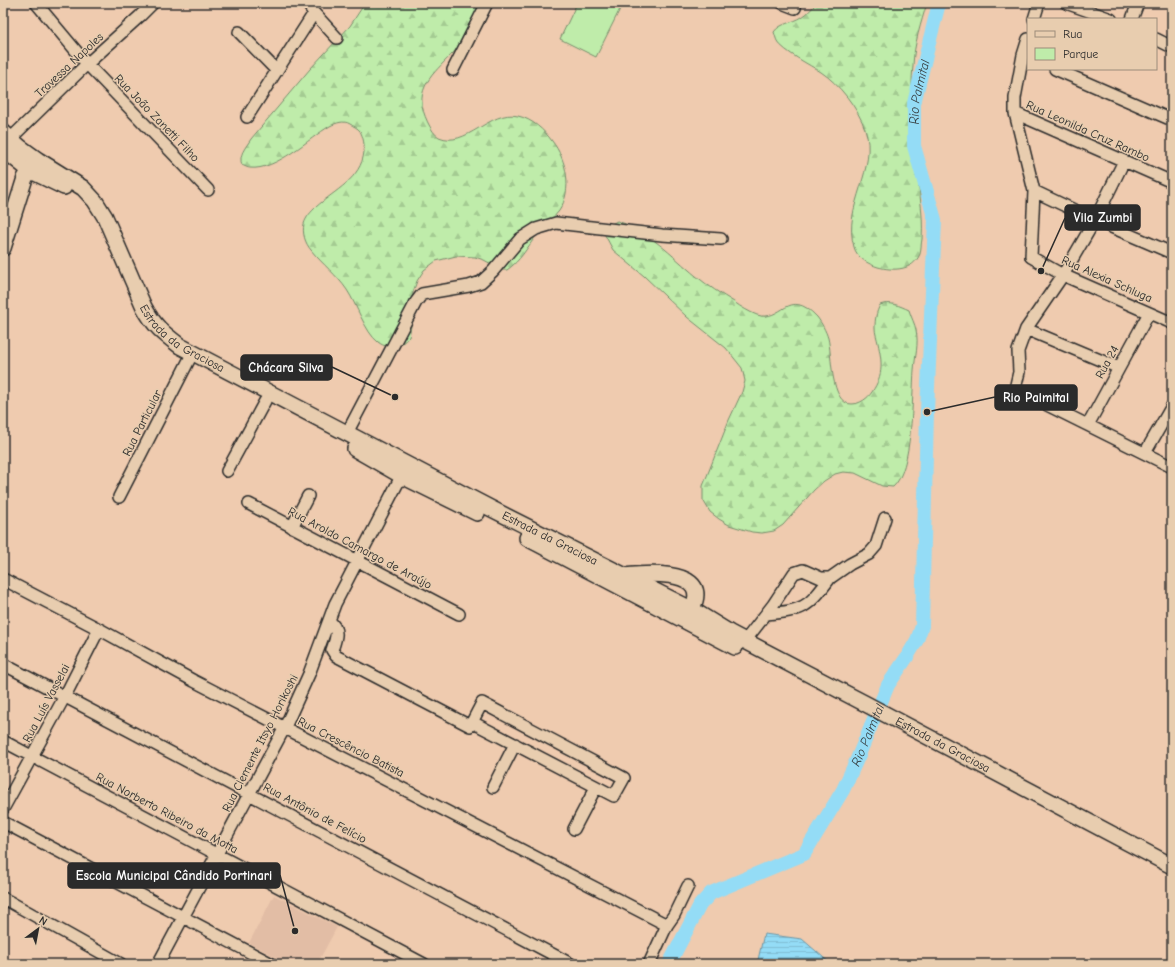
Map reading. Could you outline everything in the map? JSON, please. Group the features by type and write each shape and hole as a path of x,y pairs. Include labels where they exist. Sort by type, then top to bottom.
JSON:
{"main road":[{"name":"Estrada da Graciosa","path":"5,142 89,208 98,223 130,300 138,315 150,331 164,345 189,360 336,438 490,508 624,576 687,614 864,708 1172,866"},
{"name":"Estrada da Graciosa","path":"34,165 83,188 95,201 105,217 151,321 164,334 180,346 347,433 405,470 516,533 745,641 864,708"},
{"path":"3,248 25,178 34,165"},
{"path":"624,576 667,574 684,580 693,587 696,595 687,614"},
{"name":"Estrada da Graciosa","path":"892,722 1172,874"}],"street":[{"name":"Rua João Zanetti Filho","path":"36,3 87,64 208,190"},
{"name":"Travessa Napoles","path":"5,142 153,3"},
{"path":"307,3 337,38"},
{"path":"453,70 487,3"},
{"path":"782,3 795,8"},
{"path":"1034,18 1039,3"},
{"path":"1066,3 1108,18"},
{"path":"1132,18 1138,3"},
{"path":"247,117 314,13"},
{"path":"239,32 277,71"},
{"path":"1157,40 1172,47"},
{"path":"1026,56 1016,98 1015,113 1034,191 1095,220 1172,253"},
{"path":"1057,70 1172,120"},
{"name":"Rua Leonilda Cruz Rambo","path":"1015,113 1172,182"},
{"path":"1124,161 1095,220 1063,275 1026,329 1018,351 1019,372 1015,389 1172,467"},
{"name":"Rua Alexia Schluga","path":"1034,191 1031,257 1063,275 1172,323"},
{"path":"347,433 416,302 422,294 469,286 481,282 493,271 520,239 536,229 556,223 662,235 722,239"},
{"name":"Rua 24","path":"1088,425 1149,313"},
{"path":"1026,329 1119,368"},
{"name":"Rua Particular","path":"119,497 189,360"},
{"path":"227,471 265,401"},
{"path":"1145,453 1172,406"},
{"name":"Rua Clemente Itsyo Horikoshi","path":"158,964 285,727 309,674 335,604 405,470"},
{"path":"292,527 308,496"},
{"name":"Rua Aroldo Camargo de Araújo","path":"249,504 459,614"},
{"path":"766,614 796,611 814,599 830,578 850,564 869,554 876,546 885,518"},
{"path":"745,641 766,614 794,573 803,570 821,578 830,578"},
{"name":"Rua Crescêncio Batista","path":"3,579 194,681 667,924"},
{"path":"329,621 335,626 337,632 332,650 336,656 470,726 472,722 482,703 624,778 614,796 472,722"},
{"name":"Rua Luís Vasselai","path":"3,809 33,757 99,629"},
{"name":"Rua Antônio de Felício","path":"3,664 571,964"},
{"name":"Rua Norberto Ribeiro da Motta","path":"3,741 424,964"},
{"path":"493,786 515,744"},
{"path":"574,829 596,787"},
{"path":"3,822 272,964"},
{"path":"649,964 667,924 674,915 688,886"},
{"path":"3,898 122,964"}],"shaded area":[{"path":"274,895 337,927 317,964 289,964 249,943"}],"green space":[{"path":"365,3 487,3 459,46 429,79 425,86 422,94 422,103 428,122 436,135 449,139 459,138 498,118 508,115 523,117 537,126 552,141 561,157 567,185 566,194 559,211 539,233 520,258 507,270 502,270 484,260 475,257 456,256 436,261 424,270 417,281 413,292 409,337 398,347 383,345 373,338 351,296 339,279 311,250 304,234 303,227 306,219 316,207 353,177 358,170 362,161 364,150 363,138 359,130 348,123 337,123 322,131 292,153 271,164 260,168 250,168 242,165 241,161 243,151 251,139 310,69 350,26"},
{"path":"577,3 623,3 596,57 560,39"},
{"path":"816,3 927,3 915,49 912,89 912,113 922,220 922,239 920,254 917,260 908,267 890,269 878,267 863,260 855,251 852,232 853,217 868,158 868,144 865,129 858,113 841,90 821,72 785,50 776,39 774,32 777,29 802,17 810,11"},
{"path":"617,221 628,225 649,237 705,283 742,308 754,314 766,316 792,305 799,305 807,308 817,317 826,332 833,377 836,388 845,402 855,404 864,400 872,392 879,379 881,362 875,325 880,305 891,304 909,310 917,335 912,414 908,450 900,478 893,487 882,486 855,473 843,472 835,474 814,490 783,525 774,531 762,533 752,532 729,525 710,512 703,500 703,486 729,420 742,392 745,381 742,368 726,348 687,317 644,276 613,250 605,235 607,226"}],"water":[{"path":"764,934 802,939 831,964 757,964"}],"waterway":[{"name":"Rio Palmital","path":"669,964 700,905 711,893 804,854 843,790 888,685 917,640 922,626 927,412 935,220 914,146 914,103 939,3"}],"place":[{"name":"Vila Zumbi","path":"1041,271"},
{"name":"Chácara Silva","path":"395,397"},
{"name":"Rio Palmital","path":"927,412"},
{"name":"Escola Municipal Cândido Portinari","path":"295,931"}]}
